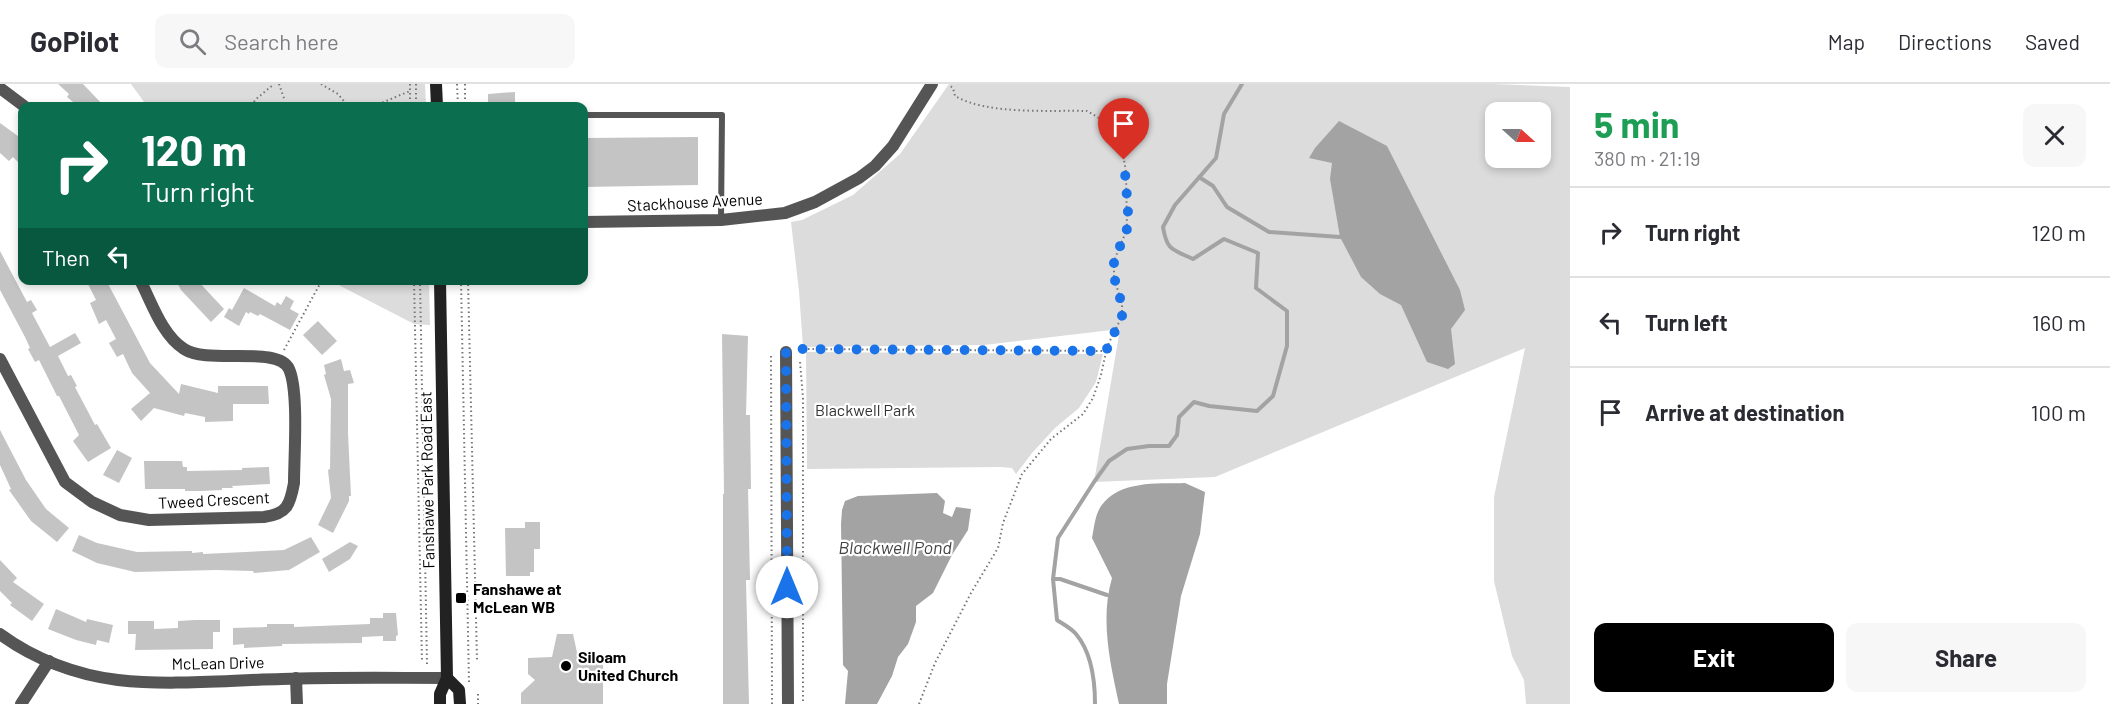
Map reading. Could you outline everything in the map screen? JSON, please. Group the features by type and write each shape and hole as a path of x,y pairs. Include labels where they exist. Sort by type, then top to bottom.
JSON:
{"main road":[{"path":"436,84 437,102"},
{"name":"Fanshawe Park Road East","path":"440,285 447,678 440,694 440,704"},
{"name":"Fanshawe Park Road East","path":"447,678 459,690 460,704"}],"street":[{"name":"Stackhouse Avenue","path":"588,222 722,220 784,213 815,202 859,178 875,166 893,146 932,84"},
{"path":"0,88 19,102"},
{"path":"143,285 165,329 185,350 207,356 268,357 279,360"},
{"path":"786,352 788,704"},
{"name":"Tweed Crescent","path":"0,359 65,482 92,502 120,515 149,519 264,517 274,516 285,510 294,483 294,386 288,367 279,360"},
{"name":"McLean Drive","path":"0,634 17,647 49,662 68,669 118,680 447,678"},
{"path":"21,704 49,662"},
{"path":"296,678 297,704"}],"lane":[{"path":"588,115 722,115 722,220"}],"path":[{"path":"254,102 274,84"},
{"path":"279,84 285,101"},
{"path":"321,84 338,94 345,102"},
{"path":"410,84 410,102"},
{"path":"416,84 416,102"},
{"path":"458,84 458,102"},
{"path":"465,84 465,102"},
{"path":"919,704 935,663 960,613 998,548 1003,523 1022,474 1051,439 1083,414 1093,399 1106,351 1122,316 1122,305 1114,277 1114,261 1127,229 1128,210 1122,148 1111,125 1087,111 1006,110 973,104 955,96 949,85"},
{"path":"384,102 410,91"},
{"path":"279,360 319,285"},
{"path":"414,285 422,662"},
{"path":"420,285 428,678"},
{"path":"461,285 469,686"},
{"path":"468,285 477,660"},
{"path":"772,704 771,356 799,349 1106,351"},
{"path":"800,359 803,398 803,704"},
{"path":"478,694 478,704"}],"green space":[{"path":"131,84 425,84 426,102 144,102"},
{"path":"949,84 1493,84 1570,87 1570,704 1526,704 1524,680 1512,656 1494,581 1494,497 1525,348 1215,477 1094,482 1120,329 984,345 803,347 791,222 802,220 853,195 900,154"},
{"path":"339,285 429,285 430,325 414,324"},
{"name":"Blackwell Park","path":"806,352 1103,354 1096,382 1079,408 1055,428 1016,474 1012,468 1000,467 807,469"}],"water":[{"path":"1339,121 1387,146 1460,290 1465,310 1451,329 1455,364 1448,369 1427,362 1401,305 1380,294 1361,277 1340,237 1330,179 1332,163 1309,158"},
{"path":"1185,483 1205,492 1200,534 1181,596 1167,684 1167,704 1119,704 1110,657 1107,625 1108,594 1112,578 1092,538 1096,517 1101,506 1109,498 1128,488 1139,485"},
{"name":"Blackwell Pond","path":"937,493 945,501 943,513 952,517 956,507 971,509 968,530 952,555 933,593 916,606 916,622 908,644 898,657 892,676 877,704 845,704 848,671 843,665 841,524 845,501 858,496"}],"building":[{"path":"58,84 83,84 100,102 73,102 67,97 69,94"},
{"path":"515,92 515,102 488,102 488,94"},
{"path":"0,123 18,136 18,162 13,157 9,161 0,153"},
{"path":"698,137 698,185 588,187 588,138"},
{"path":"0,251 27,302 31,300 37,310 32,313 50,347 75,333 81,343 58,356 68,376 71,375 77,386 75,387 95,425 97,424 111,448 88,462 73,441 79,435 39,360 35,362 25,337 0,290"},
{"path":"88,285 109,285 150,363 179,394 181,384 218,393 218,386 268,386 269,404 233,404 233,421 205,422 205,417 185,413 184,416 154,408 141,421 131,409 150,393 132,373 123,354 117,357 109,343 116,339 106,320 99,324 90,303 96,300"},
{"path":"178,285 202,285 224,309 211,322"},
{"path":"244,288 275,306 277,302 281,305 286,296 294,301 290,309 299,314 290,330 260,314 258,316 250,312 249,314 246,312 239,326 224,317 229,308 232,310"},
{"path":"318,321 337,341 322,355 303,335"},
{"path":"722,334 748,336 746,415 750,415 751,489 748,489 750,580 746,580 749,704 723,704"},
{"path":"341,359 344,371 350,370 354,383 348,384 351,496 333,533 318,525 331,498 328,470 330,469 331,399 324,375 326,374 324,365"},
{"path":"0,430 26,480 46,509 69,528 57,542 31,521 9,490 11,489 0,465"},
{"path":"117,450 132,458 119,483 103,475"},
{"path":"144,461 182,461 187,471 269,467 270,484 232,486 233,488 222,488 222,490 201,491 145,489"},
{"path":"525,522 540,522 540,549 534,549 534,572 530,572 530,576 506,576 505,528 525,528"},
{"path":"79,535 97,543 137,552 192,551 192,553 203,552 203,554 284,550 311,537 320,552 289,570 254,573 253,571 216,570 135,572 97,563 72,551"},
{"path":"350,542 358,546 350,559 329,572 322,559"},
{"path":"0,560 17,578 13,582 44,604 32,621 10,605 12,603 0,591"},
{"path":"56,609 86,622 87,619 113,625 109,643 97,640 96,645 48,629"},
{"path":"383,613 396,613 398,635 396,641 383,641 383,636 362,637 362,643 282,644 282,646 244,648 244,644 233,645 233,628 267,627 267,624 294,624 294,627 370,624 370,618 383,618"},
{"path":"220,620 220,632 213,632 213,649 135,650 136,634 128,634 128,621 154,621 154,629 178,628 178,621"},
{"name":"Siloam United Church","path":"557,634 573,634 578,657 603,657 603,704 521,704 521,693 535,680 528,674 528,658 552,657"}],"waterway":[{"path":"1095,704 1093,677 1086,650 1074,632 1057,620 1053,579 1058,538 1109,461 1127,449 1169,446 1177,435 1179,417 1194,402 1209,406 1257,411 1273,396 1287,346 1287,311 1256,288 1258,253 1224,239 1193,259 1175,251 1169,245 1163,227 1175,205 1216,158 1224,114 1242,84"},
{"path":"1199,177 1213,186 1227,207 1269,232 1340,237"},
{"path":"1053,579 1060,579 1107,595"}],"place":[{"name":"Fanshawe at McLean WB","path":"461,598"},
{"name":"Siloam United Church","path":"566,666"}],"route":[{"path":"787,587 786,352 799,349 1106,351 1122,316 1122,305 1114,277 1114,261 1127,229 1128,210 1124,160"}]}
